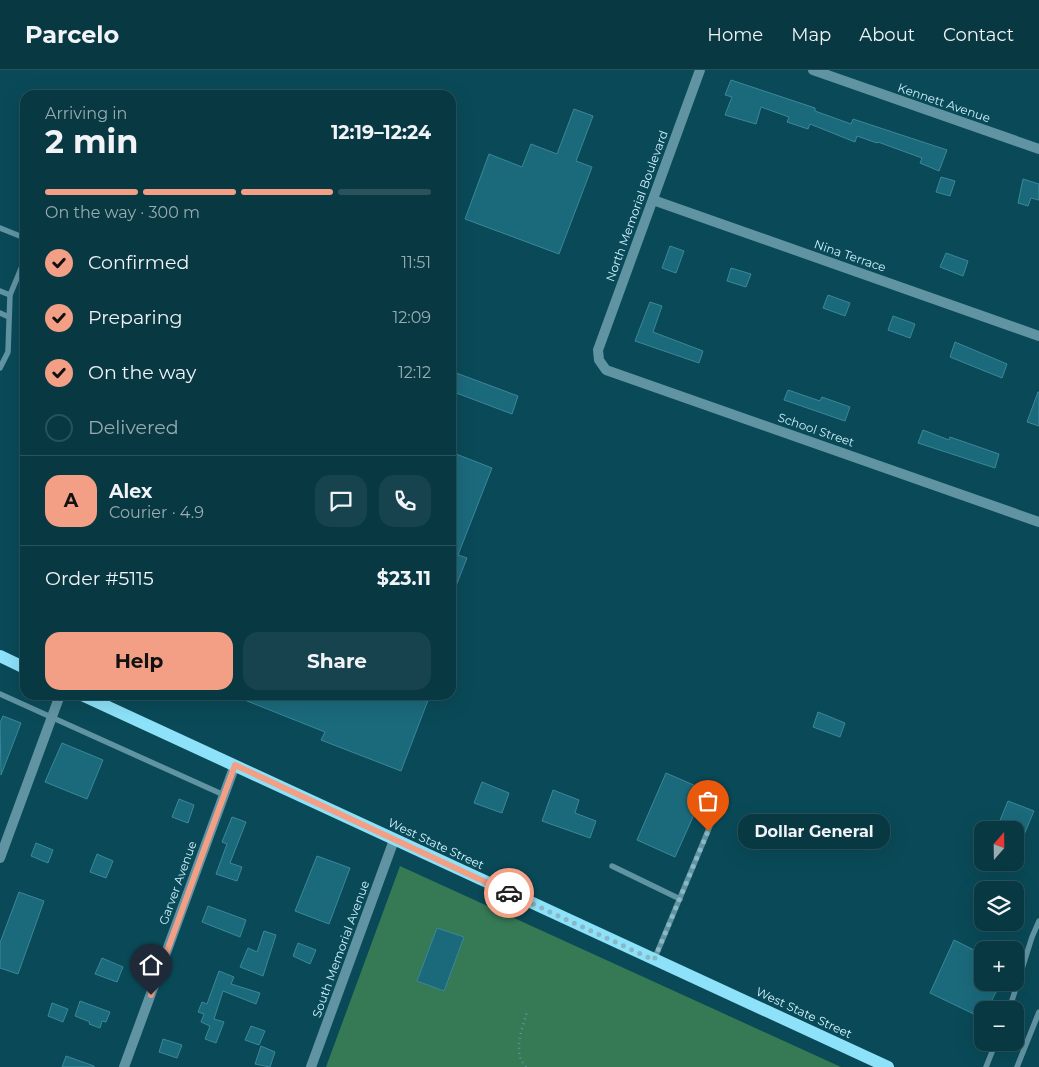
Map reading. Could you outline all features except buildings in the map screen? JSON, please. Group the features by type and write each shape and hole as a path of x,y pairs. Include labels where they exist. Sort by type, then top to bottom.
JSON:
{"main road":[{"path":"0,656 20,666"},
{"name":"West State Street","path":"93,700 888,1067"}],"street":[{"name":"North Memorial Boulevard","path":"598,350 700,70"},
{"name":"Kennett Avenue","path":"813,70 1039,150"},
{"name":"Nina Terrace","path":"653,200 1039,336"},
{"name":"School Street","path":"598,350 599,360 606,370 1039,522"},
{"path":"0,858 58,700"},
{"name":"Garver Avenue","path":"124,1067 235,765"},
{"name":"South Memorial Avenue","path":"311,1067 394,840"}],"lane":[{"path":"0,228 20,236"},
{"path":"0,368 8,352 10,295 20,271"},
{"path":"0,291 10,295"},
{"path":"0,313 9,317"},
{"path":"0,694 224,796"},
{"path":"654,960 716,814"},
{"path":"612,866 680,899"},
{"path":"1012,1001 1039,921"},
{"path":"1017,1067 1039,1012"},
{"path":"986,1067 992,1051"}],"path":[{"path":"526,1067 522,1063 519,1052 520,1036 527,1012"}],"green space":[{"path":"400,866 841,1067 326,1067"}],"way so far":[{"path":"509,893 654,960 708,831"}],"place":[{"name":"Dollar General","path":"708,831"}],"route":[{"path":"151,995 235,765 509,893"}]}
